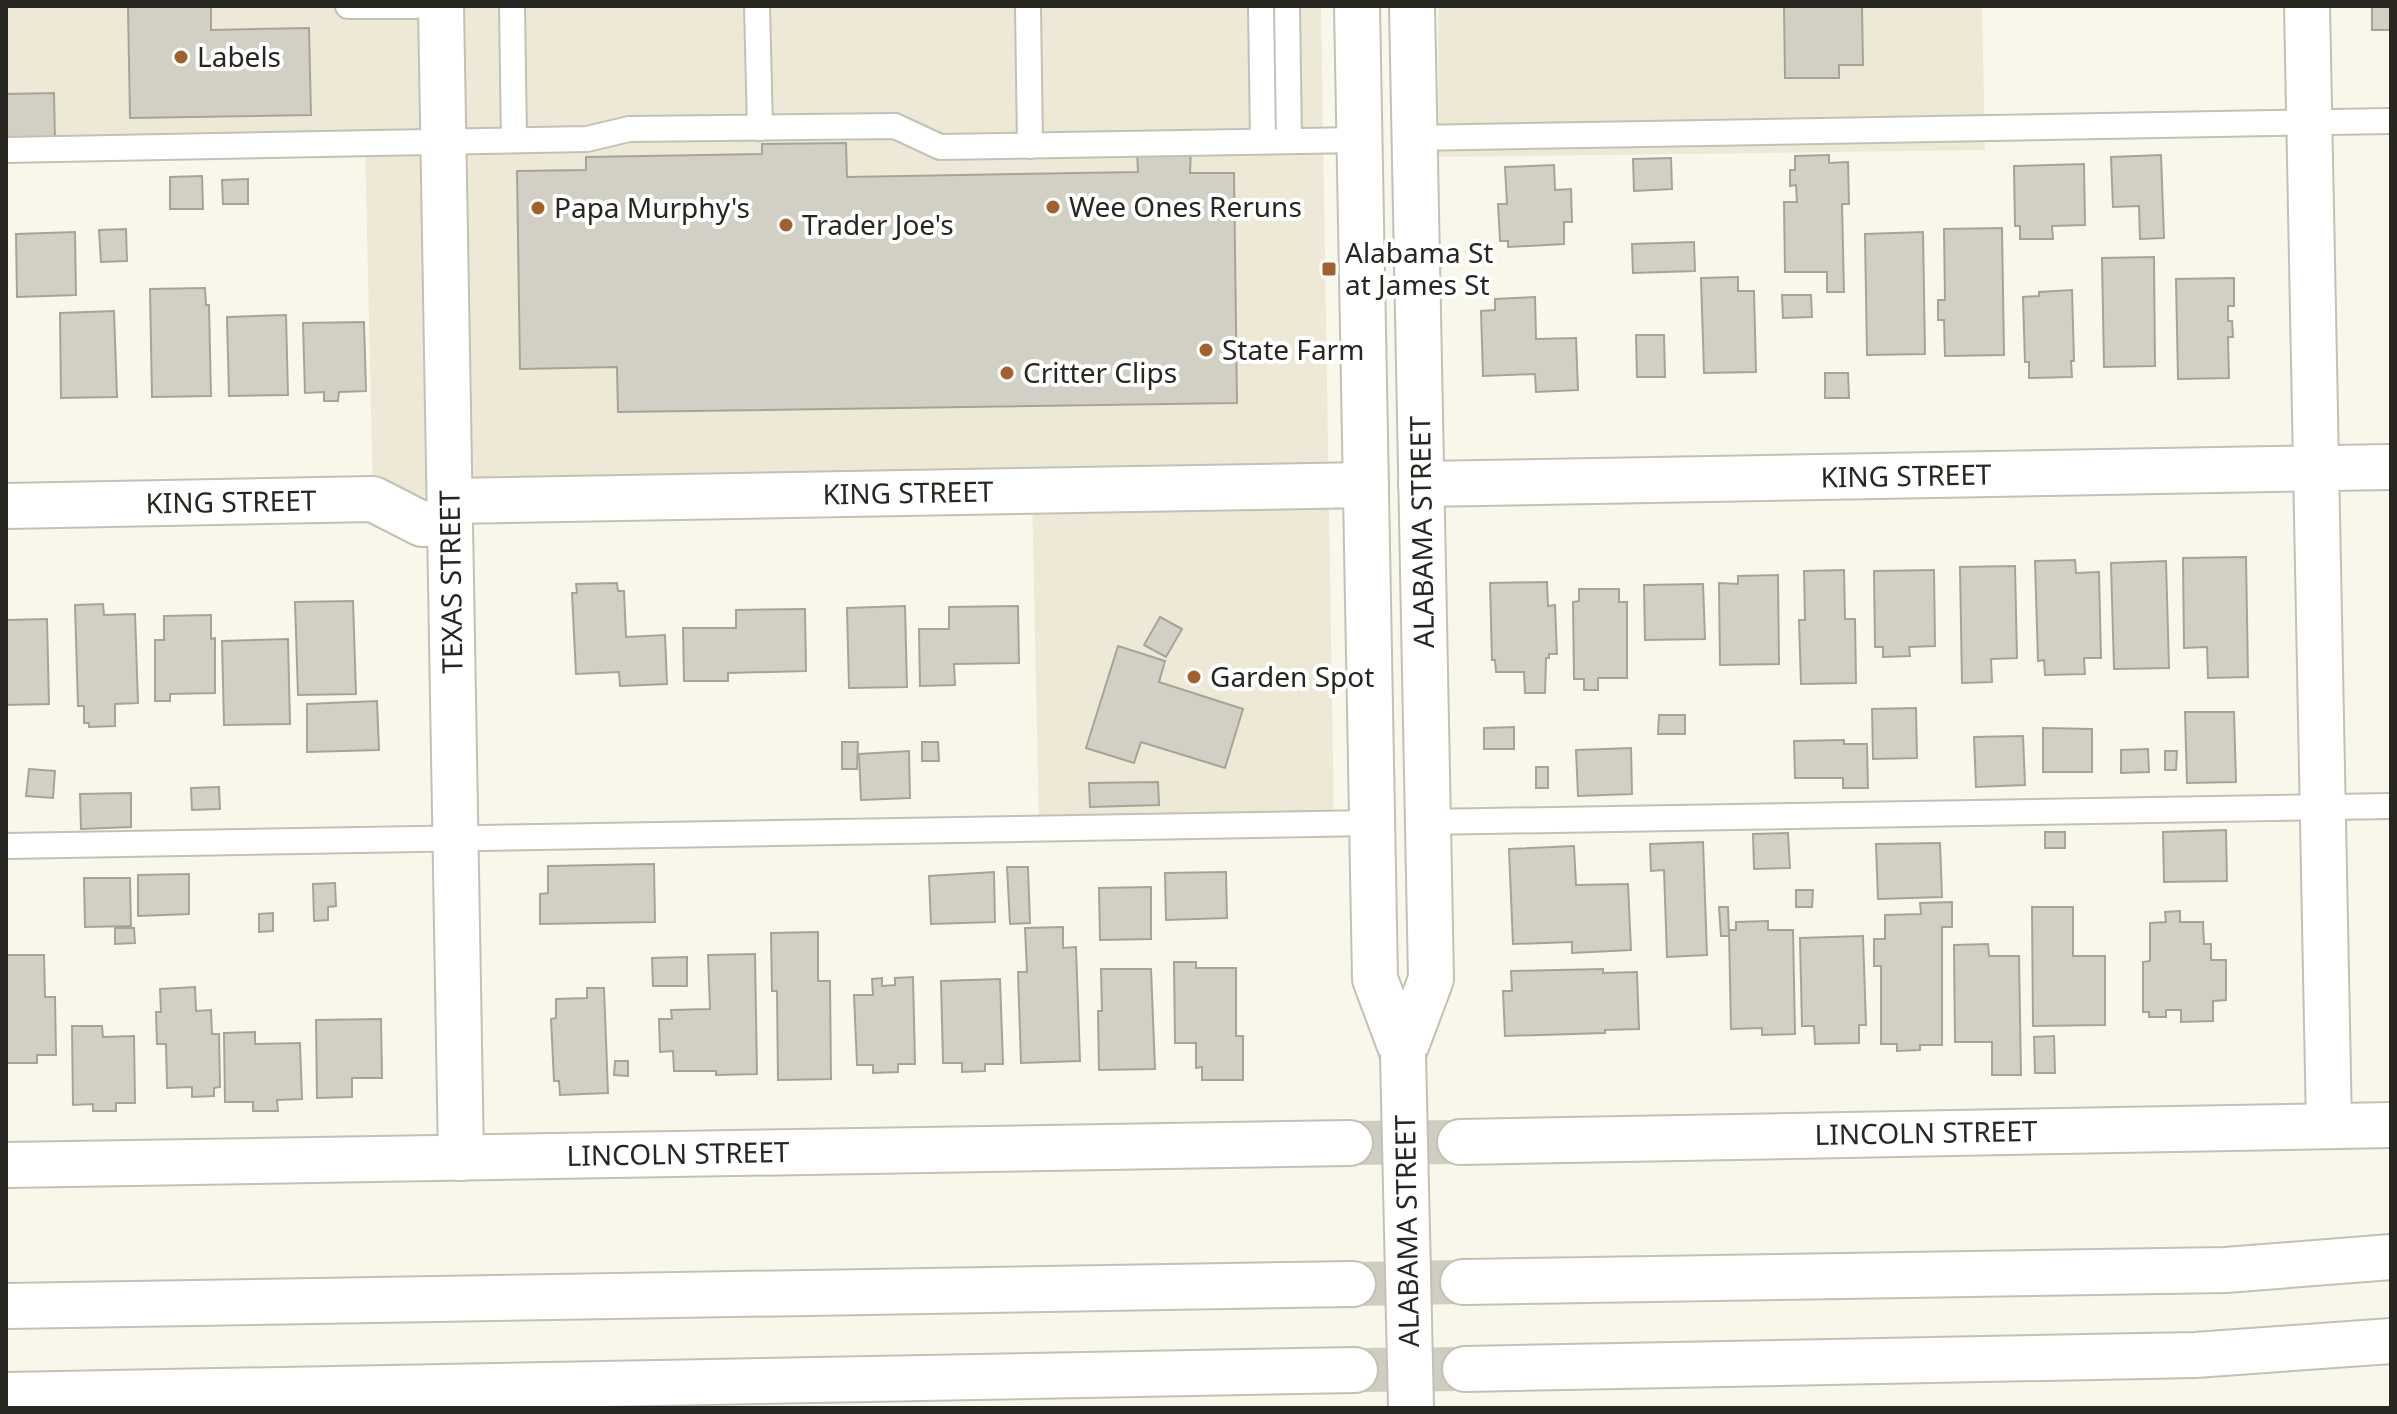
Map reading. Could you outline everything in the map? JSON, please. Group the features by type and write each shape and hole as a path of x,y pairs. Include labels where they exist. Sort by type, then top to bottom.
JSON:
{"main road":[{"name":"TEXAS STREET","path":"441,6 461,1158"},
{"name":"ALABAMA STREET","path":"1357,6 1375,979 1403,1054 1411,1408"},
{"name":"ALABAMA STREET","path":"1403,1054 1431,979 1412,6"},
{"path":"2307,6 2329,1126"},
{"name":"KING STREET","path":"1421,484 2391,467"},
{"path":"1366,485 1391,522 1396,615 1425,663"},
{"name":"KING STREET","path":"6,506 373,499 422,524 450,512 1366,485"},
{"name":"LINCOLN STREET","path":"1460,1142 2391,1125"},
{"name":"LINCOLN STREET","path":"6,1165 1350,1143"},
{"path":"1463,1282 2226,1270 2391,1257"},
{"path":"6,1306 1353,1284"},
{"path":"1465,1369 2195,1355 2391,1341"},
{"path":"6,1395 1355,1370"}],"lane":[{"path":"348,6 415,6"},
{"path":"512,6 514,140"},
{"path":"757,6 760,128"},
{"path":"1028,6 1030,146"},
{"path":"1261,6 1263,141"},
{"path":"1287,6 1289,141"},
{"path":"1415,138 2391,121"},
{"path":"6,150 587,139 629,129 895,126 940,147 1360,140"},
{"path":"1428,822 2391,806"},
{"path":"6,846 1371,823"}],"shaded area":[{"path":"6,6 1321,6 1334,824 1039,829 1032,491 450,523 373,499 365,143 6,150"},
{"path":"1438,6 1982,6 1985,150 1439,157"}],"building":[{"path":"128,6 211,6 211,30 309,28 311,115 130,118"},
{"path":"1784,6 1862,6 1863,65 1839,65 1839,78 1785,78"},
{"path":"2372,6 2391,6 2391,30 2372,30"},
{"path":"54,93 55,140 6,141 6,94"},
{"path":"846,143 847,177 1138,172 1137,148 1191,147 1190,173 1234,173 1237,403 618,412 617,367 520,369 517,171 586,170 586,157 762,154 762,144"},
{"path":"1829,155 1829,163 1848,162 1849,204 1842,204 1844,292 1827,292 1827,272 1785,272 1784,202 1797,202 1796,185 1790,186 1790,170 1795,170 1795,156"},
{"path":"2161,155 2164,238 2140,239 2139,206 2113,207 2111,157"},
{"path":"1671,158 1672,189 1634,191 1633,159"},
{"path":"2084,164 2085,225 2052,226 2053,239 2020,239 2020,226 2015,226 2014,166"},
{"path":"1554,165 1555,190 1571,189 1572,222 1564,222 1564,244 1508,247 1508,241 1500,241 1498,204 1507,204 1505,167"},
{"path":"202,176 203,209 170,209 170,177"},
{"path":"248,179 248,204 223,204 222,180"},
{"path":"2002,228 2004,355 1945,356 1944,320 1938,320 1938,300 1945,300 1944,229"},
{"path":"126,229 127,261 101,262 99,230"},
{"path":"75,232 76,295 17,297 16,234"},
{"path":"1923,232 1925,354 1867,355 1865,234"},
{"path":"1694,242 1695,271 1633,273 1632,244"},
{"path":"2154,257 2155,366 2104,367 2102,258"},
{"path":"1738,277 1738,291 1754,291 1756,372 1704,373 1701,278"},
{"path":"2234,278 2234,306 2228,306 2233,337 2228,337 2229,378 2178,379 2176,279"},
{"path":"205,288 206,305 209,305 211,396 152,397 150,289"},
{"path":"2072,290 2072,377 2029,378 2029,362 2025,362 2023,297 2039,296 2039,292"},
{"path":"1782,295 1811,295 1812,317 1783,318"},
{"path":"1535,297 1536,339 1576,338 1578,390 1536,392 1535,374 1483,376 1481,311 1495,310 1495,299"},
{"path":"114,311 117,397 61,398 60,313"},
{"path":"286,315 288,395 229,396 227,317"},
{"path":"364,322 366,391 339,392 338,401 324,401 324,392 305,393 303,323"},
{"path":"1636,335 1664,335 1665,377 1637,377"},
{"path":"1825,373 1848,373 1849,398 1825,398"},
{"path":"2246,557 2248,677 2208,678 2207,647 2184,648 2183,558"},
{"path":"2075,560 2076,573 2099,572 2101,658 2084,658 2085,674 2045,675 2044,660 2038,661 2035,561"},
{"path":"2166,561 2169,668 2114,669 2111,563"},
{"path":"2015,566 2017,658 1991,659 1992,682 1962,683 1960,567"},
{"path":"1844,570 1845,619 1855,619 1856,683 1801,684 1799,620 1805,620 1804,571"},
{"path":"1934,570 1935,646 1909,647 1910,656 1883,657 1883,647 1875,647 1874,571"},
{"path":"1778,575 1779,664 1720,665 1719,583 1738,584 1738,576"},
{"path":"1547,582 1548,606 1555,605 1557,654 1549,654 1546,658 1545,693 1525,693 1524,672 1496,672 1495,660 1492,660 1490,583"},
{"path":"617,583 618,591 624,591 626,637 665,635 667,684 620,686 619,672 576,674 572,593 577,593 576,584"},
{"path":"1703,584 1705,639 1645,640 1644,585"},
{"path":"1579,589 1619,589 1619,602 1627,602 1627,678 1598,678 1598,690 1584,690 1584,679 1574,679 1573,602 1579,601"},
{"path":"353,601 356,694 298,695 295,602"},
{"path":"103,604 104,615 135,614 138,703 115,704 115,726 89,727 89,723 84,723 84,706 78,706 75,605"},
{"path":"905,606 907,687 849,688 847,608"},
{"path":"1018,606 1019,663 954,664 955,685 920,686 919,629 949,629 949,607"},
{"path":"805,609 806,671 728,673 728,681 684,681 683,628 736,628 736,610"},
{"path":"211,615 211,639 215,638 215,693 170,694 170,701 155,701 155,640 164,640 164,616"},
{"path":"1160,617 1182,629 1166,657 1144,645"},
{"path":"47,619 49,704 6,705 6,620"},
{"path":"288,639 290,724 224,725 222,641"},
{"path":"1118,646 1165,661 1159,682 1243,709 1225,768 1141,742 1134,763 1086,748"},
{"path":"377,701 379,750 307,752 307,704"},
{"path":"1916,708 1917,758 1873,759 1872,709"},
{"path":"2185,712 2234,712 2236,782 2187,783"},
{"path":"1659,715 1685,715 1685,734 1658,734"},
{"path":"1514,727 1514,749 1484,749 1484,728"},
{"path":"2043,728 2092,729 2092,772 2043,772"},
{"path":"2023,736 2025,785 1976,787 1974,737"},
{"path":"1844,740 1844,744 1867,744 1868,788 1843,788 1843,778 1795,778 1794,741"},
{"path":"842,742 858,742 857,769 842,769"},
{"path":"922,742 938,742 939,761 922,761"},
{"path":"1631,748 1632,794 1578,796 1576,750"},
{"path":"2148,749 2149,772 2121,773 2121,750"},
{"path":"909,751 910,798 861,800 859,754"},
{"path":"2165,751 2177,751 2176,770 2165,770"},
{"path":"1536,767 1548,767 1548,788 1536,788"},
{"path":"29,769 55,771 53,798 26,796"},
{"path":"1158,782 1159,805 1090,807 1089,783"},
{"path":"219,787 220,809 192,810 191,788"},
{"path":"131,793 131,827 81,829 80,794"},
{"path":"2226,830 2227,881 2164,882 2163,832"},
{"path":"2045,832 2065,832 2065,848 2045,848"},
{"path":"1788,833 1790,868 1754,869 1753,834"},
{"path":"1703,842 1707,955 1667,957 1664,870 1651,871 1650,844"},
{"path":"1940,843 1942,897 1878,899 1876,844"},
{"path":"1574,846 1576,885 1628,884 1631,950 1572,953 1572,942 1513,944 1509,849"},
{"path":"654,864 655,922 540,924 540,894 548,893 548,866"},
{"path":"1007,867 1028,867 1030,923 1010,924"},
{"path":"994,872 995,922 931,924 929,876"},
{"path":"1226,872 1227,918 1166,920 1165,873"},
{"path":"189,874 189,914 138,916 138,875"},
{"path":"84,878 130,878 131,926 85,927"},
{"path":"335,883 336,906 328,907 328,920 314,921 313,884"},
{"path":"1151,887 1151,939 1100,940 1099,888"},
{"path":"1796,890 1813,890 1812,907 1796,907"},
{"path":"1952,902 1952,927 1942,927 1942,1045 1920,1045 1920,1050 1897,1051 1897,1044 1881,1044 1881,966 1874,966 1874,939 1885,939 1885,915 1921,914 1920,903"},
{"path":"1719,907 1728,907 1729,936 1721,936"},
{"path":"2032,907 2073,907 2073,956 2105,956 2105,1025 2033,1026"},
{"path":"2180,911 2180,922 2203,922 2204,944 2211,944 2211,960 2226,960 2226,1000 2213,1001 2213,1021 2181,1022 2181,1010 2166,1010 2166,1017 2149,1017 2149,1012 2143,1012 2143,962 2150,961 2150,923 2166,922 2165,912"},
{"path":"273,913 273,931 259,932 259,914"},
{"path":"1768,921 1768,930 1793,930 1795,1034 1762,1035 1762,1028 1731,1029 1729,930 1736,930 1736,922"},
{"path":"1063,927 1063,948 1076,947 1080,1061 1021,1063 1018,972 1027,972 1025,928"},
{"path":"115,928 134,928 135,943 115,944"},
{"path":"818,932 818,981 830,981 831,1079 778,1080 777,991 772,991 771,933"},
{"path":"1863,936 1866,1025 1859,1025 1859,1043 1815,1044 1814,1026 1802,1026 1800,938"},
{"path":"1988,944 1989,956 2019,956 2021,1075 1992,1075 1992,1042 1955,1042 1954,945"},
{"path":"755,954 757,1074 716,1075 716,1071 674,1071 673,1051 660,1052 659,1019 672,1019 671,1010 710,1009 708,955"},
{"path":"6,955 44,955 45,997 55,997 56,1055 37,1055 37,1063 6,1063"},
{"path":"687,957 687,986 653,986 652,958"},
{"path":"1174,962 1196,962 1196,968 1236,968 1236,1036 1243,1036 1243,1080 1202,1080 1202,1067 1196,1068 1196,1043 1175,1043"},
{"path":"1101,969 1151,969 1155,1069 1099,1070"},
{"path":"1603,969 1603,973 1637,972 1639,1029 1505,1036 1503,991 1512,991 1511,971"},
{"path":"913,977 915,1064 898,1064 898,1072 873,1073 873,1065 857,1065 854,995 873,995 872,979 882,978 882,986 895,985 895,978"},
{"path":"1000,979 1003,1064 985,1064 985,1071 962,1072 962,1063 943,1063 941,981"},
{"path":"195,987 196,1011 211,1010 212,1034 219,1034 220,1087 214,1088 214,1096 192,1097 192,1087 167,1088 166,1044 157,1044 156,1012 161,1012 160,989"},
{"path":"587,988 604,988 608,1093 560,1095 559,1081 554,1081 551,1019 556,1018 556,999 587,998"},
{"path":"381,1019 382,1078 352,1078 352,1097 317,1098 316,1020"},
{"path":"72,1026 102,1026 103,1037 134,1036 135,1103 116,1103 116,1111 93,1111 93,1104 73,1105"},
{"path":"255,1032 255,1044 300,1043 302,1099 277,1100 278,1111 253,1111 253,1102 225,1102 224,1033"},
{"path":"2054,1036 2055,1073 2035,1073 2034,1037"},
{"path":"615,1061 628,1061 628,1076 614,1075"}],"tunnel":[{"path":"1350,1143 1460,1142"},
{"path":"1353,1284 1463,1282"},
{"path":"1355,1370 1465,1369"}],"place":[{"name":"Labels","path":"181,57"},
{"name":"Wee Ones Reruns","path":"1053,207"},
{"name":"Papa Murphy's","path":"538,208"},
{"name":"Trader Joe's","path":"786,225"},
{"name":"Alabama St at James St","path":"1329,269"},
{"name":"State Farm","path":"1206,350"},
{"name":"Critter Clips","path":"1007,373"},
{"name":"Garden Spot","path":"1194,677"}]}
